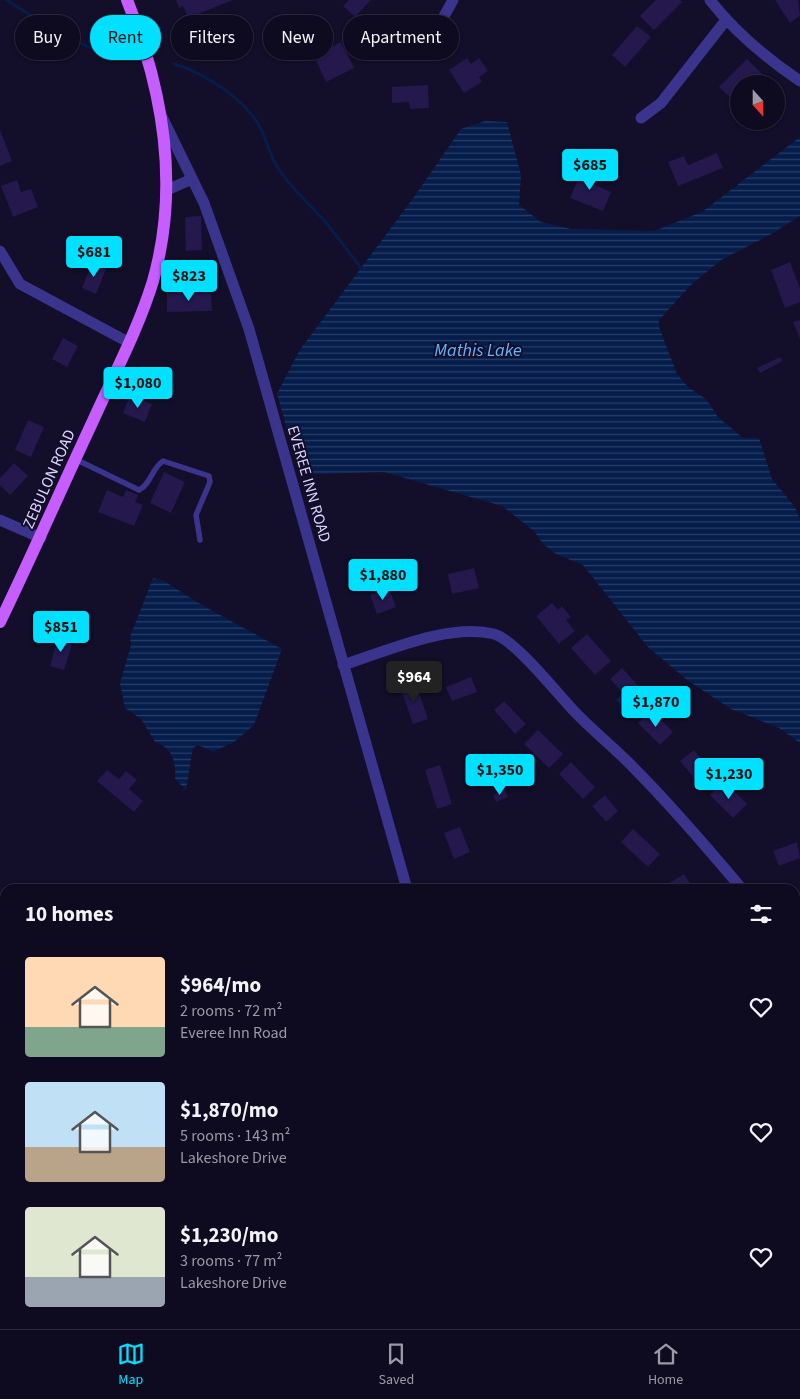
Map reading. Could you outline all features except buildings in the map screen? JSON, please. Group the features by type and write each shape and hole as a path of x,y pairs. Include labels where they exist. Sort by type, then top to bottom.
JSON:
{"main road":[{"name":"ZEBULON ROAD","path":"0,622 41,538 146,302 162,238 167,190 166,152 151,67 127,0"}],"street":[{"path":"445,15 453,0"},
{"path":"710,0 726,20 772,62 800,81"},
{"path":"641,118 661,103 726,20"},
{"name":"EVEREE INN ROAD","path":"160,113 204,203 249,329 406,884"},
{"path":"167,190 192,179"},
{"path":"0,251 20,284 128,342"},
{"path":"0,520 41,538"},
{"path":"343,665 430,637 471,632 495,635 511,643 574,711 630,764 698,837 738,884"}],"lane":[{"path":"75,459 139,490 145,487 156,465 163,461 209,476 210,482 196,515 200,540"}],"water":[{"name":"Mathis Lake","path":"485,121 507,122 521,175 519,205 541,222 571,229 654,231 702,212 800,137 800,216 768,236 721,260 691,285 659,320 659,327 677,374 688,387 706,399 718,417 743,438 759,438 772,479 795,507 800,519 800,743 779,728 731,709 687,680 648,647 583,565 556,554 543,544 534,531 502,506 384,472 317,474 299,472 277,394 299,351 414,197 461,129"},
{"path":"153,578 164,581 202,605 282,649 254,725 234,742 213,752 198,745 193,748 186,790 175,779 174,761 170,752 155,742 141,719 125,708 120,683 131,645 130,637"}],"waterway":[{"path":"6,0 49,26 90,47"},
{"path":"174,64 211,80 246,108 261,129 280,171 326,223 361,268"}]}
